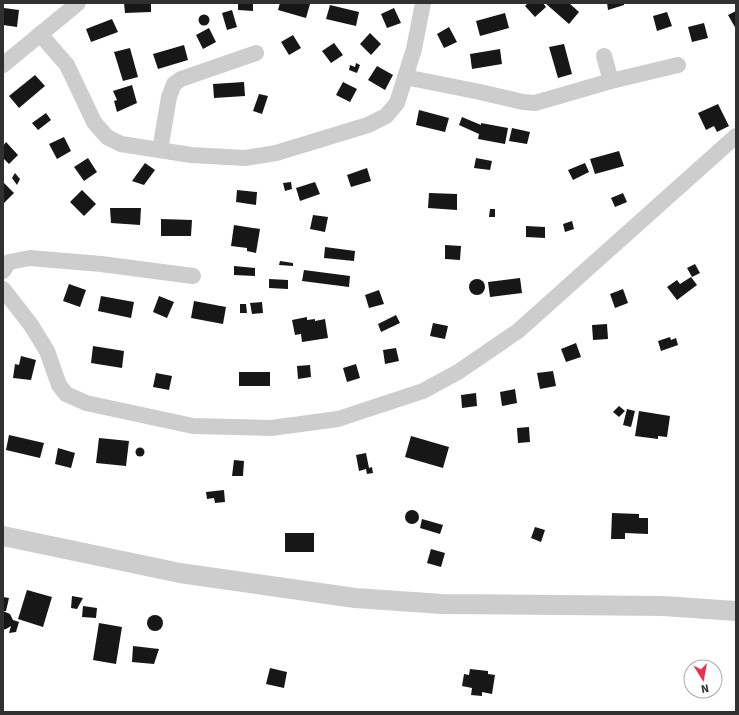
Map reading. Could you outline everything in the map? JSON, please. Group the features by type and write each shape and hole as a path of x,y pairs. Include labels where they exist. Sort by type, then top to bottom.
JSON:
{"street":[{"path":"3,65 78,3"},
{"path":"40,34 67,65 94,122 107,137 121,144 191,155 245,158 283,151 368,125 386,116 397,103 414,49 423,3"},
{"path":"160,150 169,97 174,84 181,78 256,53"},
{"path":"604,56 611,81"},
{"path":"405,77 523,102 535,103 611,81 678,65"},
{"path":"3,288 31,325 47,351 59,385 66,394 86,403 193,426 271,428 338,419 423,392 458,372 518,331 736,136"},
{"path":"5,263 30,258 102,264 194,276"},
{"path":"3,536 180,573 355,598 442,604 663,606 736,611"}],"building":[{"path":"124,3 151,3 151,12 125,13"},
{"path":"238,3 253,3 253,11 238,10"},
{"path":"280,3 310,4 306,18 278,10"},
{"path":"528,3 543,3 546,7 535,17 525,6"},
{"path":"545,3 569,3 579,12 569,24"},
{"path":"607,3 624,3 624,5 608,10"},
{"path":"330,5 359,12 356,26 326,19"},
{"path":"4,8 19,10 17,27 3,25"},
{"path":"394,8 401,23 387,28 381,14"},
{"path":"232,10 237,27 227,30 222,13"},
{"path":"736,11 736,29 728,15"},
{"path":"667,12 672,26 657,31 653,16"},
{"path":"505,13 509,28 480,36 476,21"},
{"path":"202,15 206,15 208,16 208,24 202,25 199,22 199,18"},
{"path":"112,19 118,32 91,42 86,29"},
{"path":"704,23 708,38 692,42 688,27"},
{"path":"449,27 457,42 444,48 437,34"},
{"path":"209,28 216,42 203,49 196,35"},
{"path":"370,33 381,44 371,55 360,44"},
{"path":"293,35 301,48 289,55 281,42"},
{"path":"334,43 343,55 331,63 322,51"},
{"path":"564,44 572,74 558,78 549,47"},
{"path":"184,45 188,60 158,69 153,54"},
{"path":"130,48 138,77 123,81 114,52"},
{"path":"500,49 502,64 472,69 470,54"},
{"path":"356,63 360,65 357,73 349,70 350,65 355,67"},
{"path":"377,66 393,75 385,90 368,80"},
{"path":"35,75 45,86 19,108 9,96"},
{"path":"244,82 245,96 214,98 213,84"},
{"path":"343,82 357,89 350,102 336,95"},
{"path":"132,85 137,103 117,112 114,101 117,100 113,91"},
{"path":"259,94 268,96 262,114 253,111"},
{"path":"718,104 729,126 717,132 714,126 706,130 698,113"},
{"path":"419,110 449,118 445,132 416,125"},
{"path":"46,113 51,120 38,130 32,123"},
{"path":"462,117 481,125 481,123 508,128 505,144 478,139 479,134 459,125"},
{"path":"512,128 530,132 527,144 509,141"},
{"path":"64,137 71,151 57,159 49,144"},
{"path":"6,142 18,155 9,164 3,158 3,146"},
{"path":"619,151 624,166 595,174 590,159"},
{"path":"88,158 97,172 84,181 74,167"},
{"path":"476,158 492,161 490,170 474,168"},
{"path":"145,163 155,170 144,185 132,181"},
{"path":"585,163 589,172 573,180 568,170"},
{"path":"367,168 371,181 351,187 347,175"},
{"path":"15,173 20,179 17,185 12,178"},
{"path":"3,182 14,193 3,204"},
{"path":"291,182 292,189 285,191 283,183"},
{"path":"315,182 320,194 300,201 296,188"},
{"path":"82,190 96,204 84,216 70,202"},
{"path":"237,190 257,192 256,205 236,202"},
{"path":"429,193 457,194 457,210 428,208"},
{"path":"623,193 627,202 615,207 611,198"},
{"path":"110,208 141,208 140,225 111,223"},
{"path":"490,209 495,209 495,217 489,217"},
{"path":"313,215 328,217 325,232 310,229"},
{"path":"161,219 192,220 191,236 161,236"},
{"path":"572,221 574,229 565,232 563,224"},
{"path":"234,225 260,229 256,253 247,251 247,248 231,246"},
{"path":"526,226 545,227 545,238 526,237"},
{"path":"445,245 461,246 460,260 445,259"},
{"path":"325,247 355,251 354,261 324,258"},
{"path":"280,261 293,263 293,266 279,265"},
{"path":"695,264 700,273 692,277 687,268"},
{"path":"234,266 255,268 255,276 234,275"},
{"path":"304,270 350,276 349,287 302,281"},
{"path":"691,277 697,285 677,300 667,287 677,280 680,284"},
{"path":"520,278 522,293 490,297 488,282"},
{"path":"269,279 288,280 288,289 269,288"},
{"path":"477,279 483,281 485,287 483,293 477,295 471,293 469,287 471,281"},
{"path":"69,284 86,290 80,307 63,301"},
{"path":"623,289 628,303 615,308 610,294"},
{"path":"379,290 384,304 369,308 365,295"},
{"path":"101,296 134,302 131,318 98,311"},
{"path":"159,296 174,302 167,318 153,312"},
{"path":"194,301 226,307 223,324 191,318"},
{"path":"262,302 263,313 252,314 250,303"},
{"path":"240,304 246,304 247,313 240,313"},
{"path":"396,315 400,323 381,332 378,324"},
{"path":"307,317 307,320 315,319 315,321 325,319 328,338 302,342 301,334 295,335 292,320"},
{"path":"433,323 448,326 445,339 430,336"},
{"path":"607,324 608,339 593,340 592,325"},
{"path":"670,337 671,340 676,338 678,345 661,351 658,341"},
{"path":"576,343 581,357 566,362 561,349"},
{"path":"93,346 124,351 122,368 91,363"},
{"path":"396,348 399,361 385,364 383,350"},
{"path":"21,356 36,360 31,380 13,378 15,364 19,365"},
{"path":"356,364 360,378 347,382 343,368"},
{"path":"310,365 311,377 298,379 297,366"},
{"path":"553,371 556,386 540,389 537,373"},
{"path":"239,372 270,372 270,386 239,386"},
{"path":"156,373 172,376 169,390 153,387"},
{"path":"515,389 517,403 502,406 500,392"},
{"path":"476,393 477,406 462,408 461,395"},
{"path":"619,406 625,411 619,417 613,412"},
{"path":"627,409 635,411 631,427 623,425"},
{"path":"639,411 670,416 667,437 658,436 658,439 635,436"},
{"path":"529,427 530,442 518,443 517,428"},
{"path":"9,435 44,443 40,458 6,450"},
{"path":"411,436 449,447 443,468 405,457"},
{"path":"99,438 129,441 126,466 96,463"},
{"path":"140,447 145,452 140,457 135,452"},
{"path":"58,448 75,453 71,468 55,464"},
{"path":"366,453 369,468 372,467 373,473 367,474 366,469 359,471 356,455"},
{"path":"234,460 244,461 243,476 232,476"},
{"path":"224,490 225,502 215,503 214,498 207,499 206,492"},
{"path":"409,510 415,510 419,514 419,520 415,524 409,524 405,520 405,514"},
{"path":"612,513 639,514 639,518 648,518 648,534 625,533 625,539 611,539"},
{"path":"422,519 443,525 440,534 420,528"},
{"path":"535,527 545,530 541,542 531,538"},
{"path":"285,533 314,533 314,552 285,552"},
{"path":"431,549 445,553 441,567 427,563"},
{"path":"27,590 52,597 43,627 18,619"},
{"path":"72,596 83,598 77,609 71,608"},
{"path":"3,597 9,598 6,611 3,611"},
{"path":"83,606 97,608 96,618 82,617"},
{"path":"3,611 10,614 13,620 19,622 16,632 9,633 11,626 3,630"},
{"path":"155,615 162,620 163,623 158,630 155,631 148,626 147,623 152,616"},
{"path":"99,623 122,627 116,664 93,660"},
{"path":"133,646 159,649 154,664 132,662"},
{"path":"270,668 287,672 284,688 266,684"},
{"path":"470,669 488,671 488,674 495,675 492,694 482,692 482,696 471,695 472,688 462,686 464,674 469,675"}]}
